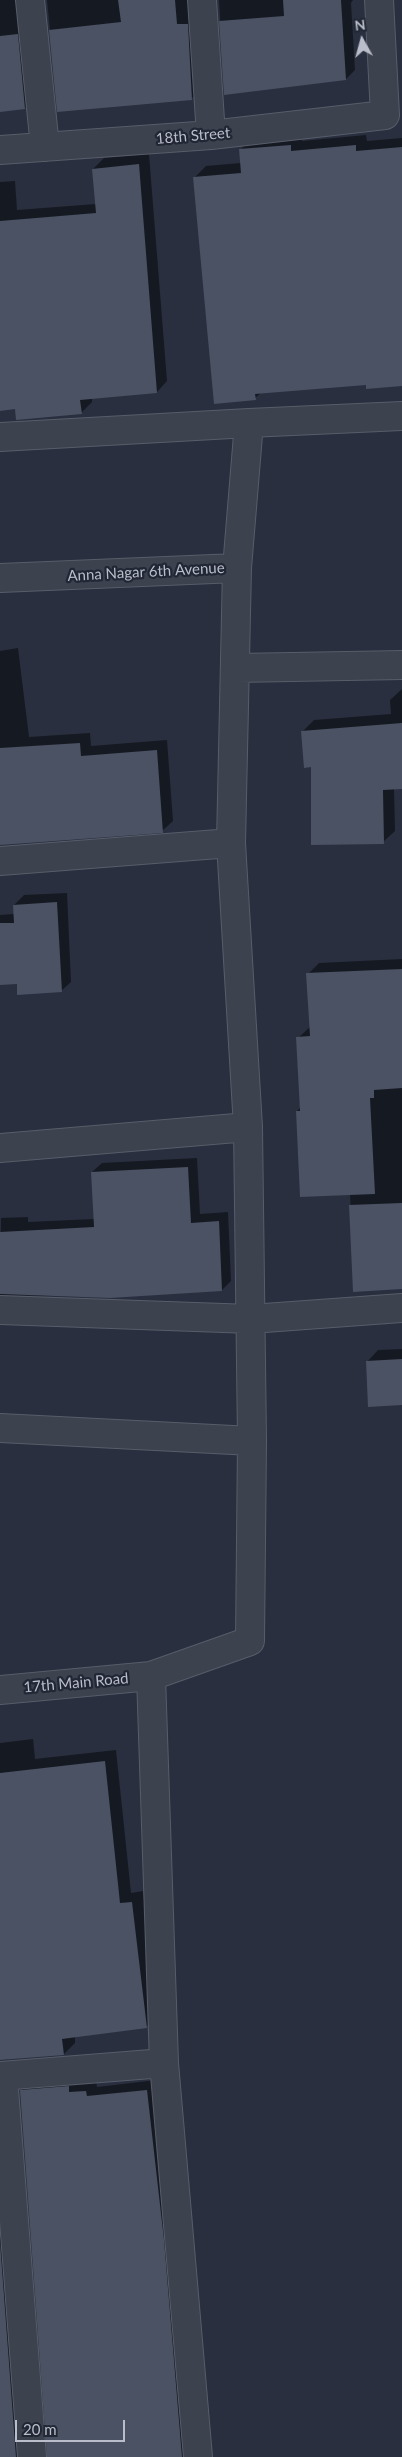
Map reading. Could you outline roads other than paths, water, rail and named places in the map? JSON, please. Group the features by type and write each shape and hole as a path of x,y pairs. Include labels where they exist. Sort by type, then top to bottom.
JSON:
{"street":[{"path":"30,0 45,147"},
{"path":"202,0 211,135"},
{"name":"18th Street","path":"0,150 211,135 385,115 379,0"},
{"path":"0,437 402,416"},
{"name":"Anna Nagar 6th Avenue","path":"0,578 237,568 249,423"},
{"path":"0,1428 252,1441 248,1127 231,843 237,568"},
{"path":"236,668 402,665"},
{"path":"0,861 231,843"},
{"path":"0,1148 248,1127"},
{"path":"0,1310 251,1319 402,1308"},
{"name":"17th Main Road","path":"0,1690 151,1676 250,1641 252,1441"},
{"path":"151,1676 164,2063 198,2457"},
{"path":"32,2457 2,2076 164,2063"}]}
